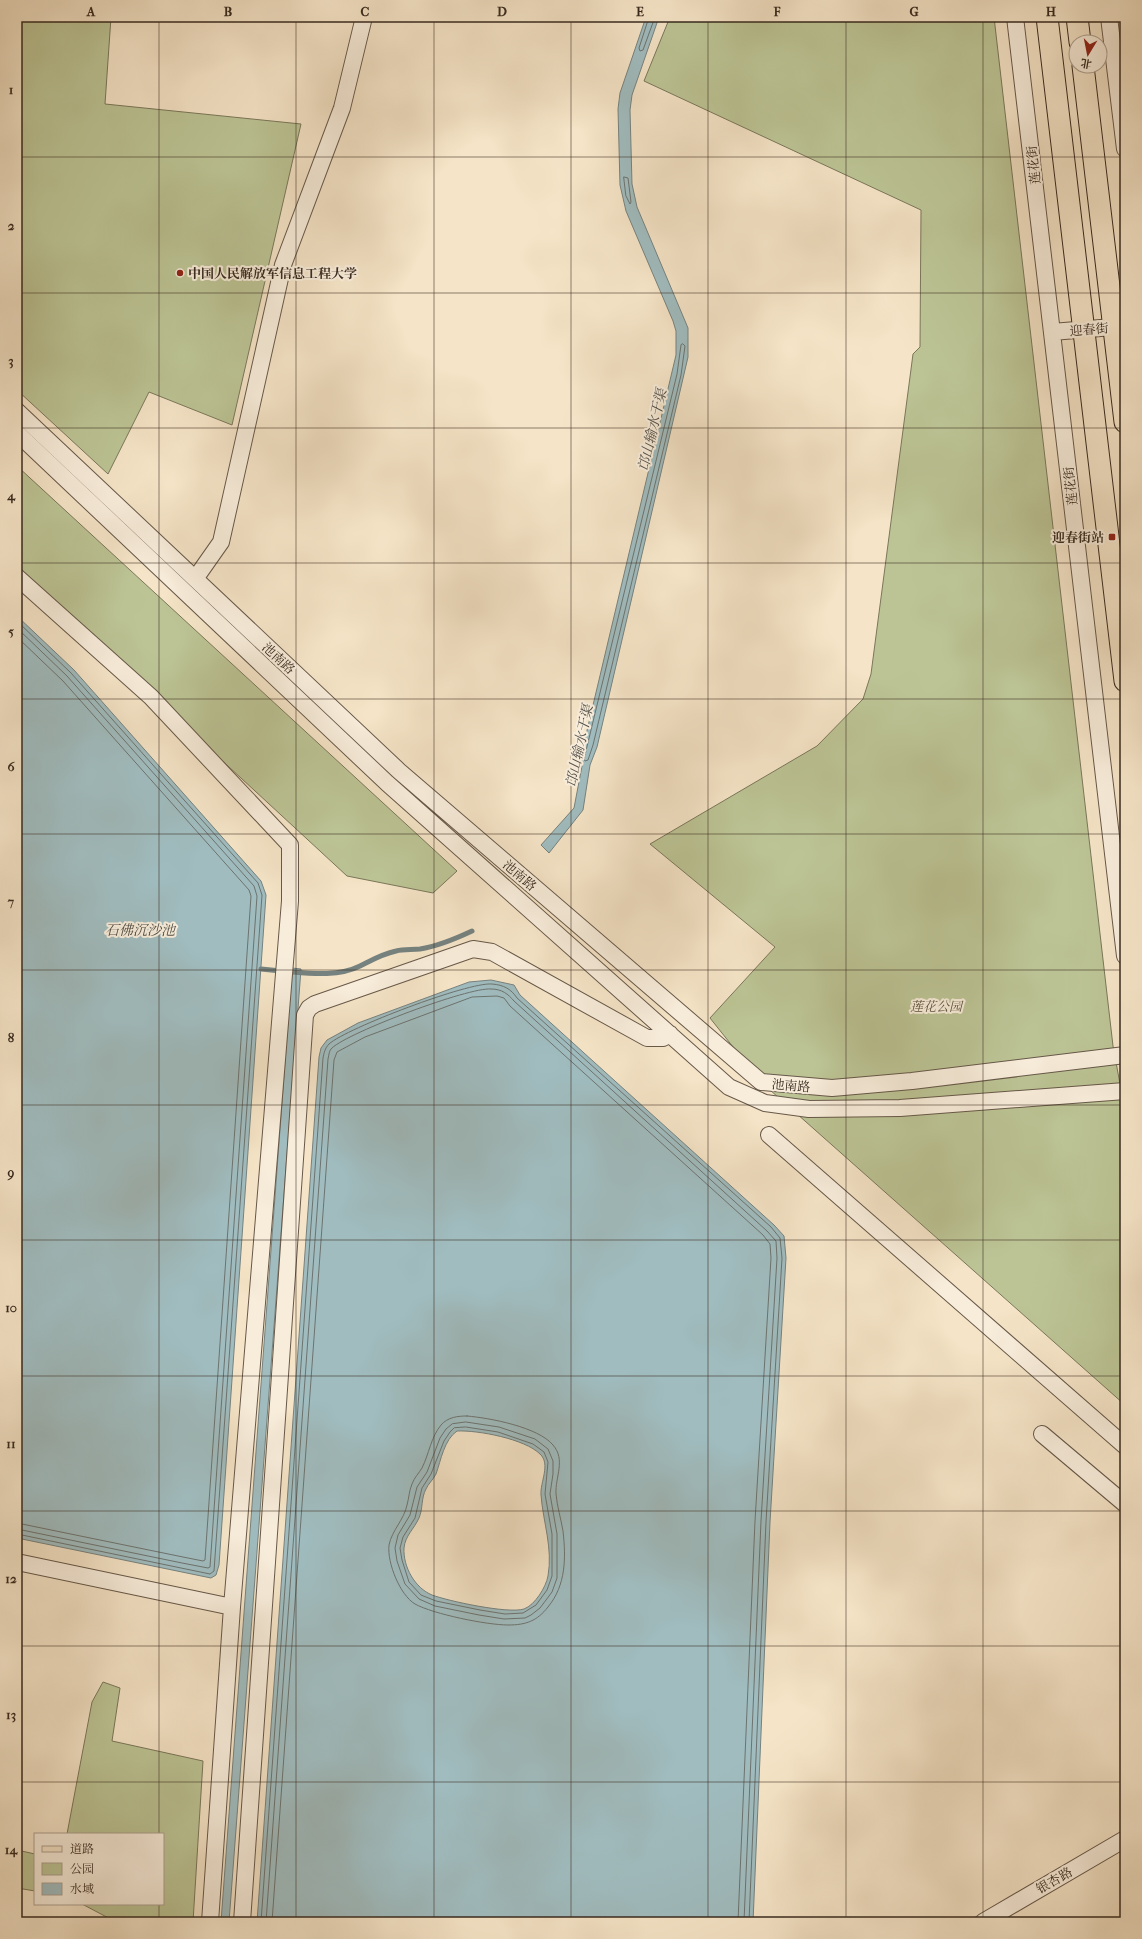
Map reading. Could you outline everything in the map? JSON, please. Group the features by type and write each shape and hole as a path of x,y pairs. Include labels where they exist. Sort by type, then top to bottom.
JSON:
{"main road":[{"path":"1047,17 1125,681"},
{"path":"1077,17 1079,34"},
{"path":"1084,74 1119,326 1125,422"}],"street":[{"path":"196,579 221,542 283,265 342,108 364,17"},
{"name":"莲花街","path":"1015,17 1125,956"},
{"path":"1110,17 1125,149"},
{"name":"迎春街","path":"1052,332 1119,326"},
{"name":"池南路","path":"17,411 399,771 761,1082 832,1088 912,1082 1125,1055"},
{"name":"池南路","path":"17,433 387,783 729,1087 765,1103 809,1109 900,1108 1125,1091"},
{"path":"17,577 151,697 290,845 290,901 285,971 232,1607 210,1922"},
{"path":"242,1922 305,1015 308,1008 315,1004 473,949 492,952 647,1038 663,1038 670,1034"},
{"path":"769,1134 1125,1446"},
{"path":"1042,1434 1125,1504"},
{"path":"17,1562 232,1607"},
{"name":"银杏路","path":"983,1922 1125,1839"}],"green space":[{"path":"17,17 111,17 105,104 301,124 232,425 149,392 108,474 17,390"},
{"name":"莲花公园","path":"670,17 994,17 1113,1046 1125,1111 1125,1405 761,1082 710,1018 775,947 650,844 817,746 863,699 871,674 913,354 920,347 921,210 644,81"},
{"path":"17,466 457,871 433,893 347,876 17,571"},
{"path":"103,1682 120,1688 112,1741 203,1761 193,1922 116,1922 84,1905 164,1905 164,1833 67,1833 92,1702"},
{"path":"17,1850 34,1854 34,1891 17,1888"}],"water":[{"path":"646,17 659,17 632,95 630,110 632,184 637,207 688,328 688,357 597,747 590,765 583,810 549,853 541,845 574,808 582,766 580,760 676,355 676,331 673,321 626,211 620,185 618,109 620,93"},
{"name":"石佛沉沙池","path":"17,616 74,670 261,881 266,895 219,1565 216,1575 211,1578 17,1538"},
{"path":"292,968 301,969 229,1922 221,1922"},
{"path":"491,980 514,985 520,995 774,1225 784,1236 786,1258 770,1522 753,1922 257,1922 319,1057 321,1048 327,1040 358,1023 469,982","holes":["457,1431 501,1436 524,1444 540,1454 545,1463 541,1495 549,1545 548,1576 545,1585 536,1600 524,1609 505,1610 464,1603 432,1595 426,1592 415,1582 408,1569 404,1555 404,1548 406,1540 419,1518 424,1492 436,1474 441,1457 449,1440"]}],"waterway":[{"path":"293,972 318,974 336,973 360,966 386,954 399,950 420,949 434,946 472,931"},
{"path":"261,969 281,971"}],"place":[{"name":"中国人民解放军信息工程大学","path":"180,273"},
{"name":"迎春街站","path":"1112,537"}],"water label":[{"name":"邙山输水干渠","path":"652,430"},
{"name":"邙山输水干渠","path":"579,746"}]}
